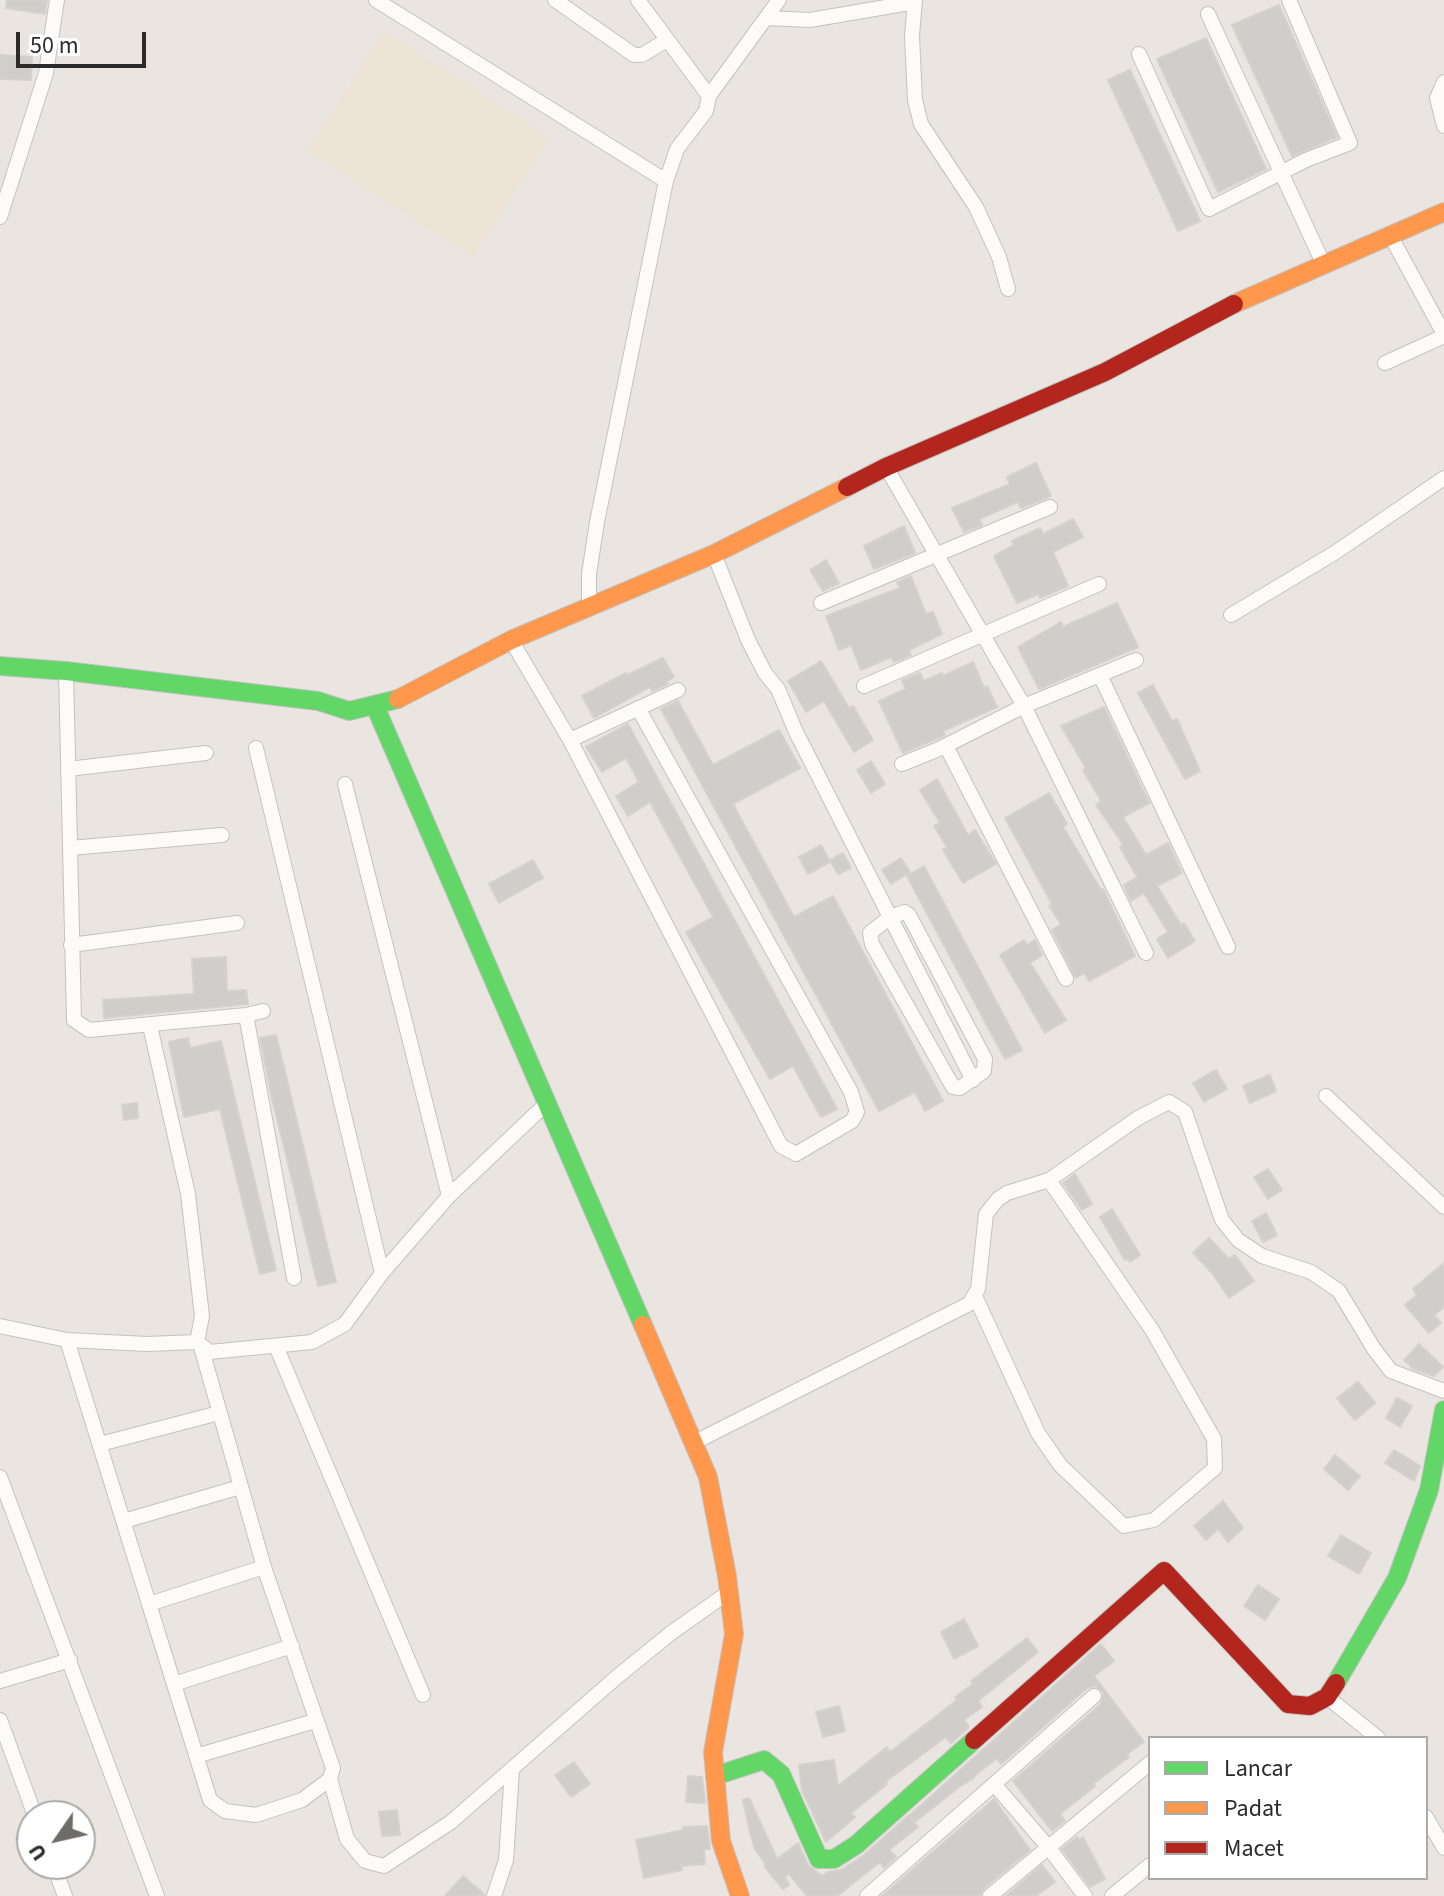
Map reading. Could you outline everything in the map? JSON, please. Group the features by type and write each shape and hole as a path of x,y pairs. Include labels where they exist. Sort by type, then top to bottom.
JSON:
{"street":[{"path":"0,217 46,73 57,0"},
{"path":"376,0 666,181"},
{"path":"555,0 634,55 642,55 667,40"},
{"path":"638,0 709,96"},
{"path":"1139,54 1209,209 1350,143 1289,0"},
{"path":"589,606 589,574 597,522 666,181 677,149 706,111 709,96 772,6 810,20 915,1 912,36 915,100 921,124 976,207 999,257 1008,289"},
{"path":"1208,14 1323,263"},
{"path":"1444,82 1440,98 1444,126"},
{"path":"0,666 318,701 349,711 395,700 511,640 714,554 886,467 1105,372 1222,309 1444,212"},
{"path":"1385,363 1444,335 1390,235"},
{"path":"886,467 1024,706 1146,953"},
{"path":"1231,615 1336,552 1444,478"},
{"path":"821,603 1050,507"},
{"path":"714,554 748,640 765,673 778,689 796,732 973,1080 960,1088 953,1087 872,944 870,933 890,917"},
{"path":"864,686 1099,584"},
{"path":"511,640 570,740 781,1146 796,1154 852,1121 857,1112 851,1092 638,708"},
{"path":"902,764 946,746 1024,706 1136,660"},
{"path":"66,671 74,1020 89,1030 150,1026 263,1011"},
{"path":"1100,675 1228,947"},
{"path":"570,740 678,690"},
{"path":"375,706 708,1477 734,1634 713,1752 721,1841 740,1896"},
{"path":"946,746 1066,979"},
{"path":"256,748 382,1273"},
{"path":"68,769 206,753"},
{"path":"345,784 449,1196"},
{"path":"70,848 222,835"},
{"path":"71,945 237,923"},
{"path":"246,1015 294,1278"},
{"path":"150,1026 188,1194 202,1316 199,1344 264,1567 333,1768 330,1779 347,1839 365,1861 384,1866 451,1822 618,1676 729,1592"},
{"path":"1326,1096 1444,1207"},
{"path":"693,1443 969,1304 978,1289 986,1214 991,1205 1007,1193 1049,1180 1138,1118 1169,1102 1185,1112 1222,1220 1238,1240 1262,1256 1311,1272 1339,1291 1391,1371 1444,1391"},
{"path":"0,1326 67,1340 199,1344 210,1352 312,1342 345,1324 382,1273 449,1196 546,1104"},
{"path":"975,1296 1038,1433 1060,1465 1124,1526 1154,1520 1215,1468 1214,1439 1152,1330 1049,1180"},
{"path":"67,1340 210,1800 225,1811 256,1815 302,1800 330,1779"},
{"path":"276,1346 423,1695"},
{"path":"715,1776 764,1760 781,1774 819,1859 834,1859 868,1835 1164,1571 1288,1704 1310,1706 1327,1697 1397,1578 1429,1490 1444,1410"},
{"path":"100,1444 219,1413"},
{"path":"0,1477 157,1896"},
{"path":"124,1521 240,1487"},
{"path":"149,1604 264,1567"},
{"path":"174,1684 292,1646"},
{"path":"0,1681 70,1660"},
{"path":"867,1896 1094,1696"},
{"path":"1327,1697 1376,1736"},
{"path":"0,1720 29,1800"},
{"path":"196,1756 315,1721"},
{"path":"990,1896 1148,1765"},
{"path":"494,1896 506,1860 512,1770"},
{"path":"994,1784 1085,1896"},
{"path":"1428,1820 1444,1848"},
{"path":"1112,1896 1148,1867"}],"shaded area":[{"path":"384,31 549,137 473,257 308,151"}],"building":[{"path":"7,0 47,0 45,14 6,8"},
{"path":"1279,5 1337,137 1292,156 1232,25"},
{"path":"1206,38 1266,169 1218,192 1157,59"},
{"path":"0,55 32,57 31,80 0,79"},
{"path":"1130,70 1200,221 1178,231 1108,80"},
{"path":"1036,463 1051,496 1021,508 1018,502 979,519 982,525 964,532 952,508 1010,484 1007,477"},
{"path":"1073,519 1083,537 1053,552 1068,586 1040,598 1039,594 1017,603 994,556 1014,545 1012,541 1040,528 1043,534"},
{"path":"904,526 915,553 874,569 864,546"},
{"path":"826,560 839,583 823,591 810,570"},
{"path":"911,576 926,614 933,612 942,634 909,650 911,655 894,662 891,657 861,670 851,645 839,650 826,616 900,588 897,582"},
{"path":"1117,603 1138,647 1039,689 1018,647 1061,622 1063,627"},
{"path":"663,658 674,677 667,681 668,684 652,691 650,687 594,718 582,696"},
{"path":"821,661 849,708 853,706 873,740 854,752 824,701 806,712 788,681"},
{"path":"973,662 984,688 987,686 997,707 903,753 879,701 906,689 902,680 920,673 924,681"},
{"path":"1153,685 1172,721 1177,719 1200,771 1185,779 1138,693"},
{"path":"678,701 713,765 779,730 800,768 733,804 794,917 833,896 943,1101 925,1111 915,1092 879,1111 661,709"},
{"path":"1104,707 1149,803 1123,817 1146,855 1168,843 1182,873 1157,886 1181,925 1184,923 1195,941 1168,958 1157,939 1168,932 1144,893 1131,901 1124,885 1137,877 1120,847 1123,844 1096,805 1101,801 1061,726"},
{"path":"628,724 837,1109 821,1117 793,1066 770,1079 686,932 713,917 650,802 628,816 616,796 639,782 626,758 602,772 586,747"},
{"path":"871,761 885,784 871,793 857,770"},
{"path":"937,779 968,835 975,830 996,864 963,883 943,850 947,847 934,826 940,823 920,790"},
{"path":"1049,793 1067,824 1063,827 1103,889 1135,956 1089,981 1084,973 1076,978 1052,930 1061,924 1005,818"},
{"path":"821,845 830,862 808,874 799,857"},
{"path":"843,853 851,868 838,874 830,860"},
{"path":"901,858 910,872 891,884 882,870"},
{"path":"533,860 543,878 499,903 489,884"},
{"path":"924,866 1022,1050 1005,1059 907,876"},
{"path":"1024,940 1027,945 1035,940 1042,955 1030,963 1066,1020 1045,1033 1000,955"},
{"path":"226,957 227,991 246,990 248,1004 104,1018 103,1000 194,994 192,959"},
{"path":"276,1035 336,1282 318,1286 260,1038"},
{"path":"188,1038 190,1048 221,1041 276,1270 260,1274 220,1109 184,1117 169,1042"},
{"path":"1216,1070 1227,1089 1204,1102 1193,1083"},
{"path":"1270,1075 1276,1091 1250,1103 1243,1086"},
{"path":"137,1103 138,1118 124,1120 122,1105"},
{"path":"1268,1169 1282,1190 1268,1199 1254,1177"},
{"path":"1075,1174 1092,1204 1082,1210 1063,1183"},
{"path":"1112,1209 1140,1255 1130,1262 1125,1260 1100,1217"},
{"path":"1266,1213 1277,1235 1263,1242 1252,1221"},
{"path":"1209,1238 1229,1259 1235,1255 1254,1281 1229,1298 1193,1253"},
{"path":"1444,1263 1444,1307 1434,1315 1441,1323 1429,1333 1405,1305 1417,1295 1413,1289"},
{"path":"1419,1344 1443,1367 1434,1376 1414,1369 1404,1360"},
{"path":"1358,1382 1375,1403 1355,1420 1337,1398"},
{"path":"1397,1398 1412,1406 1400,1427 1386,1418"},
{"path":"1394,1450 1420,1466 1414,1481 1385,1463"},
{"path":"1335,1455 1360,1476 1348,1490 1324,1469"},
{"path":"1223,1501 1243,1528 1228,1542 1218,1529 1206,1540 1194,1526"},
{"path":"1341,1535 1371,1553 1359,1574 1328,1556"},
{"path":"1258,1585 1279,1599 1265,1620 1244,1606"},
{"path":"964,1619 978,1646 954,1659 941,1632"},
{"path":"1027,1638 1038,1652 978,1701 982,1707 964,1720 969,1727 951,1743 946,1737 885,1782 887,1784 851,1813 855,1817 826,1842 802,1790 799,1765 834,1760 838,1786 887,1747 890,1752 957,1700 955,1697 973,1684 971,1681"},
{"path":"1101,1644 1114,1661 1094,1676 1144,1742 1060,1814 1065,1821 1052,1831 1013,1781 1101,1704 1104,1693 1096,1686 1087,1688 1001,1764 997,1758 915,1822 910,1815"},
{"path":"839,1706 845,1731 823,1737 816,1712"},
{"path":"574,1762 590,1784 571,1797 555,1775"},
{"path":"688,1776 702,1777 705,1803 686,1802"},
{"path":"749,1798 777,1859 798,1843 808,1865 822,1876 841,1870 863,1856 909,1815 918,1827 889,1850 896,1857 884,1868 880,1862 837,1896 807,1896 789,1874 785,1877 789,1885 783,1889 764,1866 750,1833 743,1800"},
{"path":"994,1799 1030,1850 984,1888 980,1896 882,1896"},
{"path":"397,1810 400,1835 382,1836 379,1812"},
{"path":"707,1826 710,1849 704,1849 705,1864 681,1866 682,1870 644,1878 636,1840 683,1830 683,1827"},
{"path":"1077,1837 1079,1840 1083,1837 1105,1879 1090,1887 1062,1849"},
{"path":"1042,1865 1055,1882 1036,1896 1006,1896"},
{"path":"463,1876 484,1894 484,1896 445,1896"}],"traffic: fast":[{"path":"0,666 318,701 349,711 398,699"},
{"path":"375,706 643,1325"},
{"path":"1336,1683 1397,1578 1429,1490 1444,1410"},
{"path":"715,1776 764,1760 781,1774 819,1859 834,1859 856,1845 974,1740"}],"traffic: slow":[{"path":"1234,304 1444,212"},
{"path":"398,699 511,640 714,554 847,487"},
{"path":"643,1325 708,1477 727,1576 734,1634 713,1752 721,1841 740,1896"}],"traffic: jam":[{"path":"847,487 1105,372 1234,304"},
{"path":"974,1740 1164,1571 1288,1704 1310,1706 1327,1697 1336,1683"}]}
